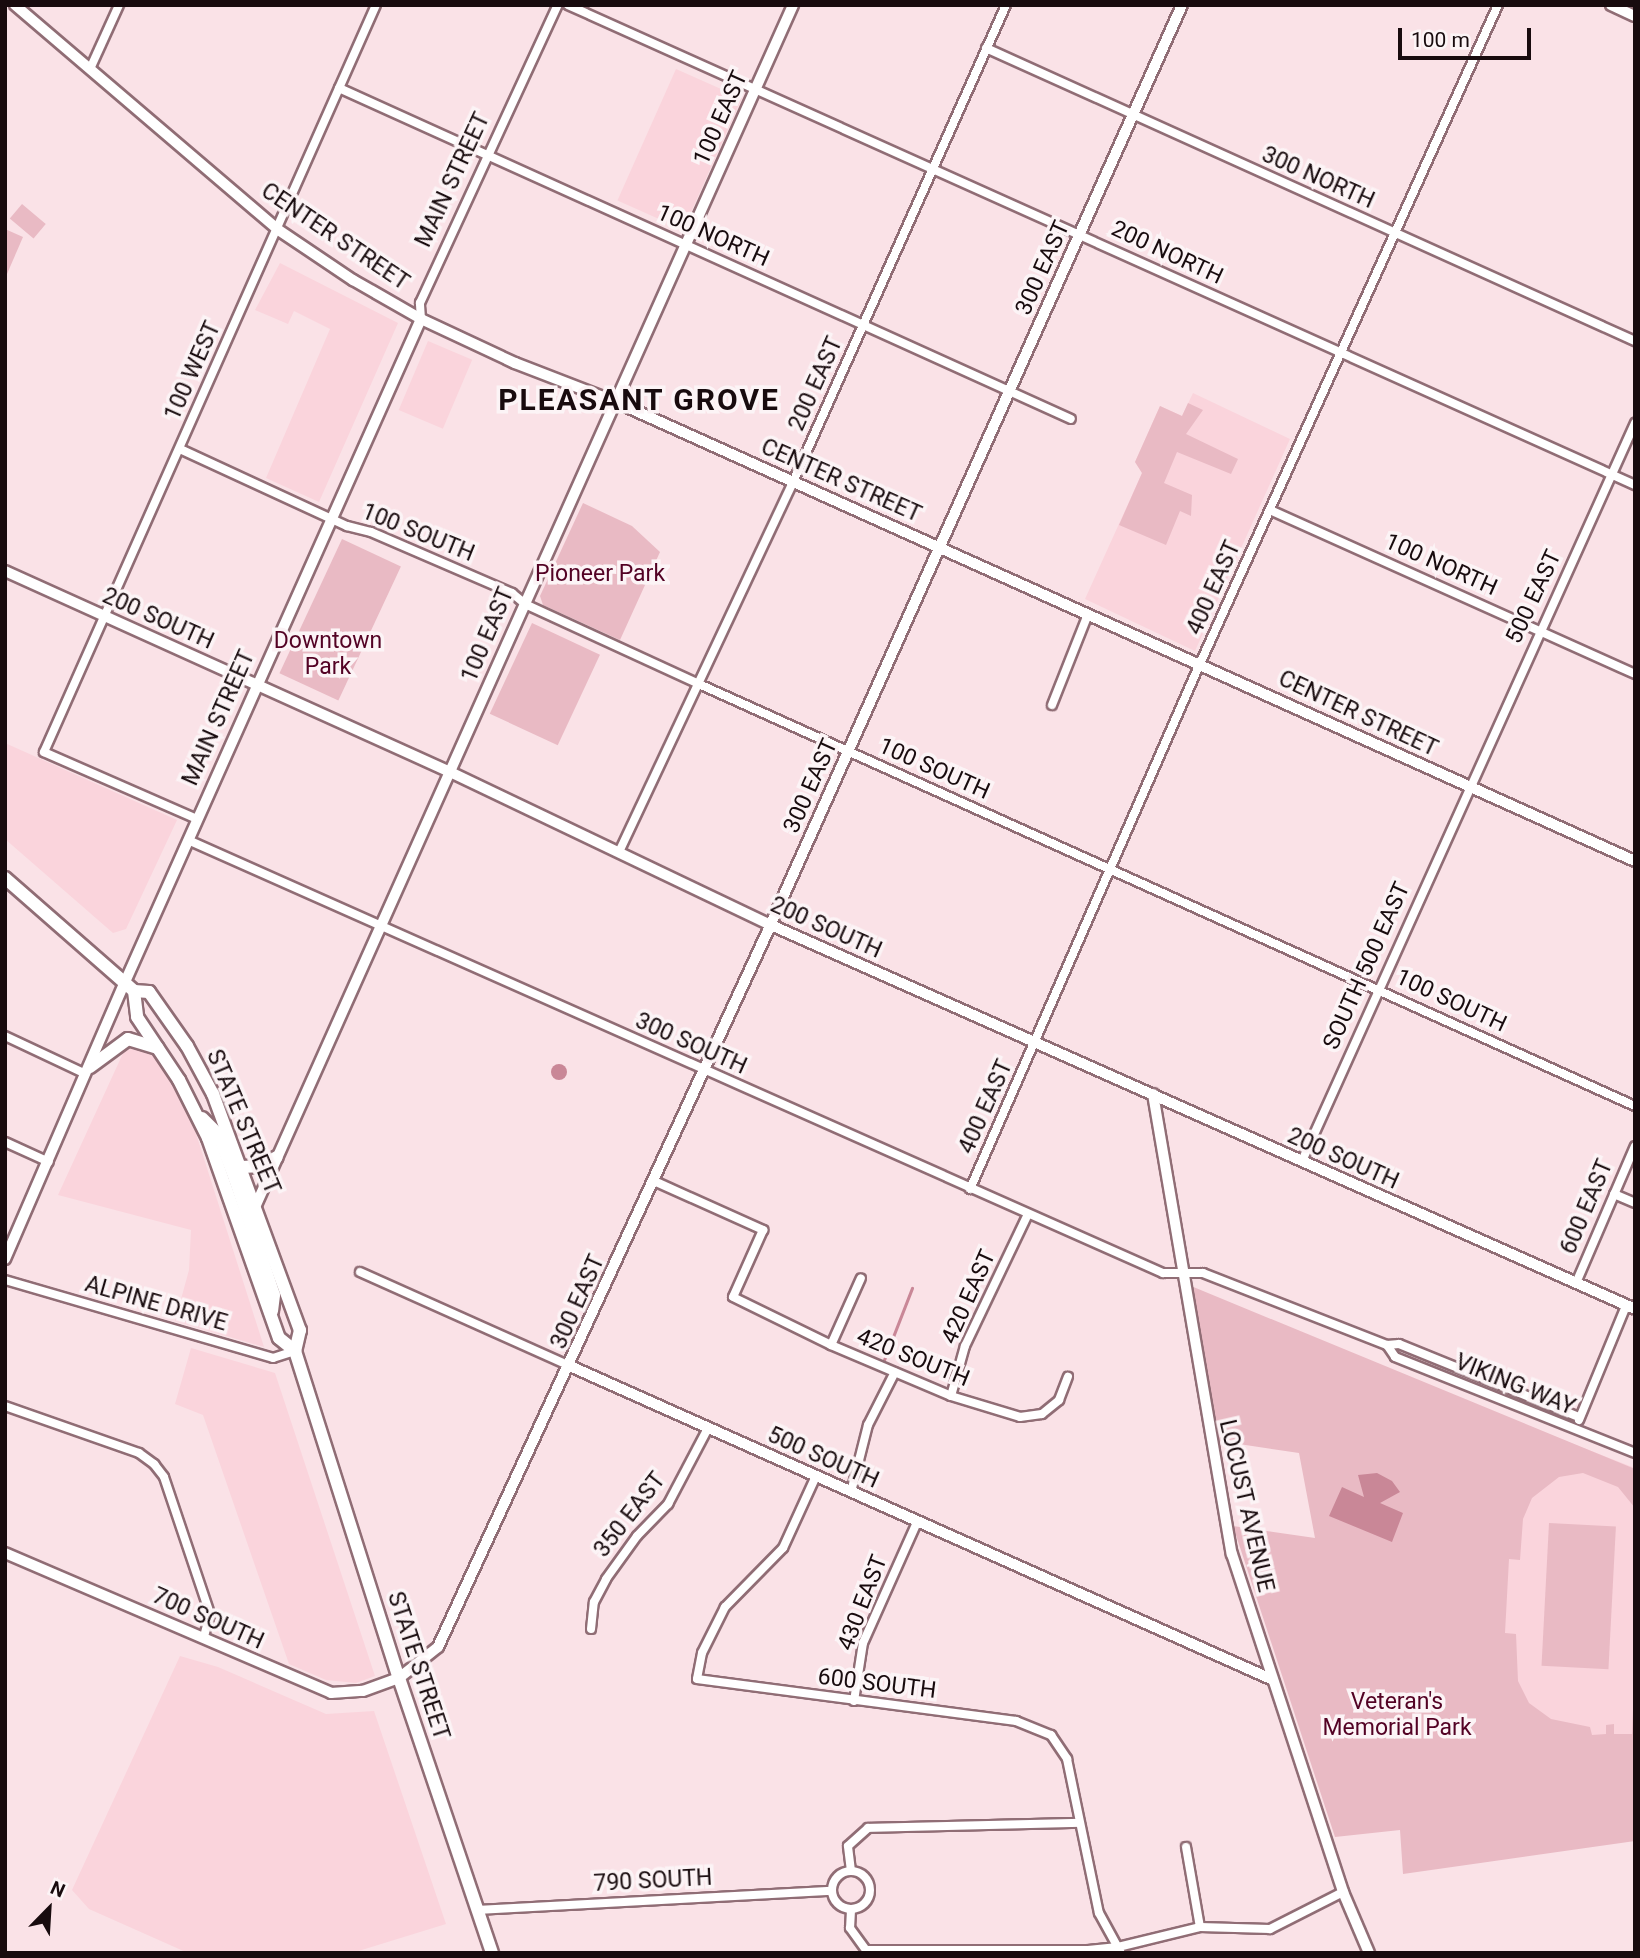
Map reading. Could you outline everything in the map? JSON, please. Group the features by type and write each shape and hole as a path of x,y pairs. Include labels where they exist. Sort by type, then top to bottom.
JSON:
{"main road":[{"name":"CENTER STREET","path":"15,5 277,229 421,319 616,402"},
{"name":"100 EAST","path":"251,1207 277,1157 793,5"},
{"name":"STATE STREET","path":"5,878 130,987 149,992 213,1094 243,1167 251,1207 268,1239 300,1330 295,1351 399,1678 492,1953"},
{"name":"STATE STREET","path":"130,987 137,1017 161,1051 197,1113 279,1338 295,1351"},
{"name":"MAIN STREET","path":"5,1259 88,1070 130,987"},
{"path":"88,1070 128,1039 161,1051"},
{"path":"197,1113 218,1134 251,1207 274,1295 271,1315"},
{"path":"243,1167 262,1166 277,1157"}],"street":[{"path":"90,69 119,5"},
{"name":"100 WEST","path":"197,819 44,752 376,5"},
{"name":"MAIN STREET","path":"130,987 197,819 421,319 420,303 558,5"},
{"name":"200 NORTH","path":"568,5 1635,485"},
{"name":"200 EAST","path":"619,852 793,482 1006,5"},
{"name":"300 EAST","path":"399,1678 438,1647 570,1366 702,1070 771,925 1182,5"},
{"name":"400 EAST","path":"970,1189 1392,233 1498,5"},
{"path":"1611,5 1635,16"},
{"name":"300 NORTH","path":"986,48 1635,341"},
{"name":"100 NORTH","path":"339,88 1071,419"},
{"name":"CENTER STREET","path":"616,402 1635,861"},
{"name":"500 EAST","path":"1467,787 1635,423"},
{"name":"100 SOUTH","path":"180,449 333,519 512,593 525,604 699,684 1635,1106"},
{"name":"100 NORTH","path":"1270,510 1635,674"},
{"name":"200 SOUTH","path":"5,571 450,772 771,925 1630,1308"},
{"path":"1052,705 1088,614"},
{"name":"SOUTH 500 EAST","path":"1302,1161 1467,787"},
{"name":"300 SOUTH","path":"188,840 1027,1216 1163,1273 1180,1272"},
{"path":"5,1036 88,1070"},
{"name":"LOCUST AVENUE","path":"1153,1094 1180,1272 1224,1522 1271,1679 1343,1892 1369,1953"},
{"path":"5,1142 49,1162"},
{"name":"600 EAST","path":"1576,1283 1635,1146"},
{"name":"420 SOUTH","path":"654,1181 763,1230 733,1297 831,1345 951,1396 1020,1417 1042,1414 1059,1400 1068,1377"},
{"path":"1614,1194 1635,1203"},
{"name":"420 EAST","path":"951,1396 965,1346 1027,1216"},
{"name":"500 SOUTH","path":"360,1272 1271,1679"},
{"name":"VIKING WAY","path":"1180,1272 1203,1273 1237,1285 1387,1345 1399,1344 1579,1417"},
{"path":"831,1345 861,1278"},
{"name":"ALPINE DRIVE","path":"5,1280 273,1358 295,1351"},
{"path":"1575,1429 1630,1308"},
{"name":"VIKING WAY","path":"1387,1345 1395,1357 1635,1453"},
{"path":"851,1492 867,1425 895,1372"},
{"path":"5,1406 139,1453 154,1464 164,1477 210,1614 204,1637"},
{"name":"350 EAST","path":"591,1629 594,1602 606,1579 636,1536 668,1504 708,1428"},
{"name":"600 SOUTH","path":"816,1476 783,1548 725,1607 702,1653 697,1679 1016,1721 1051,1735 1067,1759 1077,1823"},
{"name":"430 EAST","path":"854,1700 863,1643 917,1522"},
{"name":"700 SOUTH","path":"5,1553 331,1693 363,1691 399,1678"},
{"path":"851,1871 848,1846 867,1828 1077,1823 1099,1913 1119,1950"},
{"path":"1186,1847 1200,1927"},
{"path":"851,1871 866,1879 870,1890 866,1902 851,1910 838,1905 831,1891 835,1880 851,1871"},
{"name":"790 SOUTH","path":"477,1910 831,1891"},
{"path":"851,1910 850,1928 866,1950 1119,1950 1200,1927 1270,1929 1343,1892"}],"shaded area":[{"path":"676,69 742,98 683,230 617,201"},
{"path":"280,263 398,323 319,502 266,478 330,329 294,311 288,324 255,310"},
{"path":"428,341 472,360 443,429 399,410"},
{"path":"1193,393 1290,439 1195,651 1085,599 1142,473 1135,462 1160,406 1182,416"},
{"path":"5,743 177,820 126,929 113,933 5,839"},
{"path":"140,1045 154,1053 192,1121 264,1347 175,1321 189,1270 191,1230 58,1195 124,1051"},
{"path":"559,1064 565,1066 565,1078 559,1080 553,1078 551,1072 553,1066"},
{"path":"191,1348 275,1373 375,1676 356,1683 326,1680 289,1664 203,1415 175,1404"},
{"path":"1463,1401 1635,1468 1635,1740 1580,1738 1380,1614"},
{"path":"1377,1473 1392,1481 1400,1492 1380,1503 1403,1513 1392,1542 1329,1516 1342,1487 1364,1497 1358,1475"},
{"path":"180,1656 218,1667 326,1714 374,1711 446,1924 352,1953 188,1953 89,1909 72,1890"}],"green space":[{"path":"22,204 46,224 34,238 10,219"},
{"path":"5,229 23,237 7,274 5,273"},
{"path":"1188,403 1203,410 1186,434 1238,459 1231,474 1177,452 1164,483 1192,495 1191,516 1180,511 1166,545 1119,525 1142,473 1135,462 1160,406 1182,416"},
{"name":"Pioneer Park","path":"583,503 632,526 660,552 620,640 543,605 540,596"},
{"name":"Downtown Park","path":"342,539 401,566 338,701 279,673"},
{"name":"Pioneer Park","path":"532,623 600,655 558,745 490,714"},
{"name":"Veteran's Memorial Park","path":"1191,1286 1635,1469 1635,1508 1618,1487 1583,1473 1559,1477 1532,1498 1523,1519 1520,1560 1509,1559 1505,1633 1516,1634 1518,1681 1529,1703 1551,1719 1590,1727 1592,1735 1606,1734 1606,1725 1614,1724 1614,1734 1632,1734 1635,1661 1635,1841 1403,1874 1400,1830 1335,1837 1233,1526 1315,1538 1299,1453 1219,1441"},
{"path":"1549,1523 1616,1527 1608,1669 1542,1666"}],"waterway":[{"path":"884,1360 912,1288"}],"district":[{"name":"PLEASANT GROVE","path":"639,400"}]}
